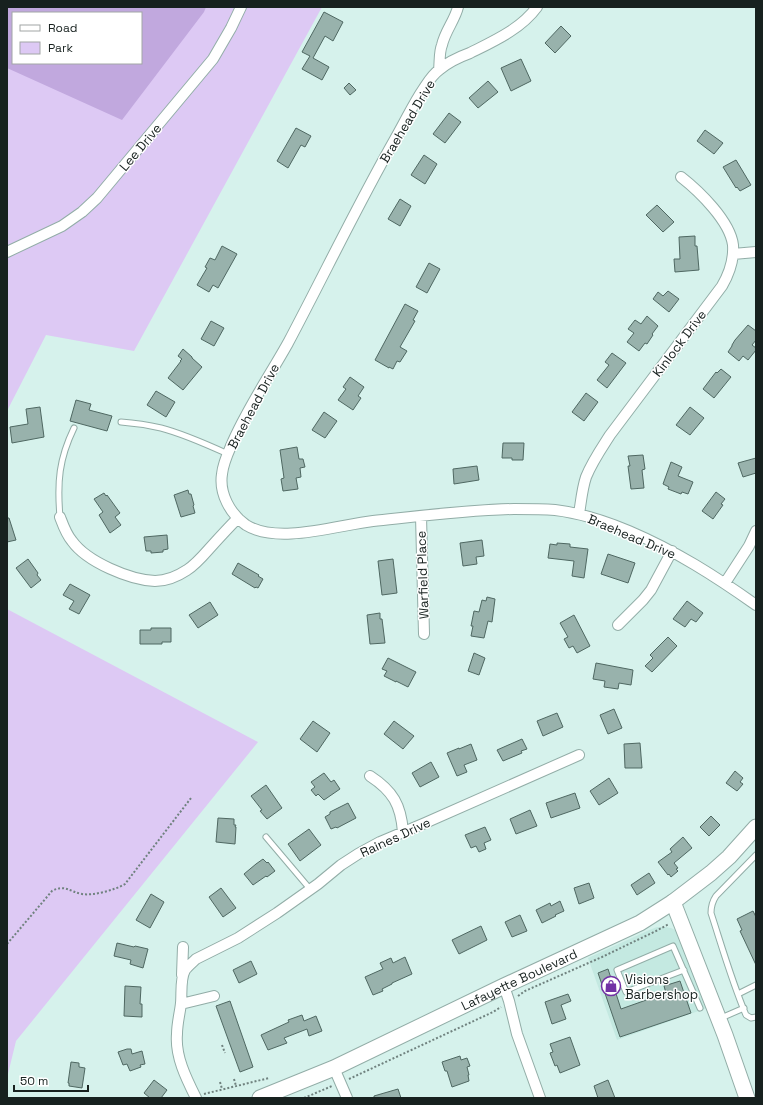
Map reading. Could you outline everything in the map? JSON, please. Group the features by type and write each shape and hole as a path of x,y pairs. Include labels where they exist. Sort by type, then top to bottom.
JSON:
{"main road":[{"name":"Lafayette Boulevard","path":"260,1098 334,1068 504,986 640,923 673,902 711,873 729,857 756,827"},
{"path":"673,902 696,959 698,983 719,1019 746,1098"}],"street":[{"name":"Lee Drive","path":"7,252 62,226 82,212 97,198 205,70 224,40 241,7"},
{"path":"439,70 441,46 458,7"},
{"name":"Braehead Drive","path":"537,7 525,21 496,40 455,60 439,70 423,89 383,161 287,345 235,436 222,472 221,480 227,503 238,518 247,525 258,530 284,534 329,529 370,521 456,512 532,509 555,510 579,514 609,523 672,551 725,583 756,605"},
{"name":"Kinlock Drive","path":"579,514 582,491 597,455 610,435 728,276 733,254 733,244 730,236 710,203 681,177"},
{"path":"733,254 756,252"},
{"name":"Warfield Place","path":"421,516 424,634"},
{"path":"60,517 65,531 72,542 99,564 112,570 135,577 155,581 174,577 187,570 197,562 238,518"},
{"path":"725,583 749,546 756,531"},
{"path":"618,625 651,590 672,551"},
{"name":"Raines Drive","path":"182,980 186,969 196,959 238,938 277,913 358,854 380,842 579,755"},
{"path":"370,776 382,784 393,798 399,809 403,832"},
{"path":"183,947 181,1004 176,1035 178,1051 184,1072 195,1097"},
{"path":"504,986 517,1034 540,1098"},
{"path":"181,1004 214,996"},
{"path":"334,1068 347,1098"}],"lane":[{"path":"121,422 144,424 162,428 228,454"},
{"path":"60,517 58,494 60,473 65,449 74,428"},
{"path":"266,837 310,889"},
{"path":"756,855 716,896 712,901 711,906 711,913 746,1015 751,1018 756,1017"},
{"path":"684,970 626,992 616,970 673,946 684,970 698,983 700,1008"},
{"path":"681,964 696,959"},
{"path":"738,994 756,985"},
{"path":"719,1019 744,1008"}],"path":[{"path":"7,944 52,891 57,888 63,888 82,894 92,894 118,888 125,884 191,798"},
{"path":"525,991 602,957 665,926"},
{"path":"304,1098 493,1012"},
{"path":"222,1045 225,1054"},
{"path":"195,1097 269,1078"},
{"path":"234,1079 236,1086"},
{"path":"220,1082 222,1090"}],"shaded area":[{"path":"7,7 206,7 204,12 122,120 7,68"},
{"path":"657,927 671,928 678,933 707,1008 617,1040 588,958"}],"green space":[{"path":"7,7 322,7 134,351 46,335 7,411"},
{"path":"7,609 258,742 16,1041 7,1078"}],"building":[{"path":"324,12 343,22 333,41 325,36 313,58 329,67 322,80 302,69 310,56 302,52"},
{"path":"561,26 571,36 555,53 545,43"},
{"path":"521,59 531,81 511,91 501,68"},
{"path":"488,81 498,92 478,108 469,98"},
{"path":"349,83 356,90 350,95 344,88"},
{"path":"449,113 461,122 445,143 433,134"},
{"path":"296,128 311,136 305,147 301,145 288,168 277,161"},
{"path":"705,130 723,143 714,154 697,141"},
{"path":"424,155 437,164 425,184 411,175"},
{"path":"736,160 751,185 740,191 737,187 736,188 723,167"},
{"path":"400,199 411,206 400,226 388,219"},
{"path":"657,205 674,222 663,232 646,215"},
{"path":"695,236 699,270 675,272 674,259 680,259 679,237"},
{"path":"222,246 237,254 218,288 213,285 209,292 197,285 207,268 205,267 210,258 215,260"},
{"path":"429,263 440,269 427,293 416,287"},
{"path":"668,291 679,299 669,312 653,299 658,292 663,296"},
{"path":"405,304 418,311 413,320 415,321 400,347 407,351 400,362 397,361 393,369 375,360"},
{"path":"647,316 658,326 647,344 645,343 639,351 627,342 634,333 628,329 635,320 641,324"},
{"path":"211,321 224,328 214,346 201,339"},
{"path":"748,325 756,331 756,340 752,345 756,348 756,350 748,360 743,356 739,361 728,352 735,340"},
{"path":"183,349 202,367 183,390 168,378 181,361 182,359 178,356"},
{"path":"612,353 626,363 607,388 597,380 609,365 605,362"},
{"path":"721,369 731,377 714,398 703,389 716,372 717,373"},
{"path":"350,377 364,387 358,396 361,398 353,410 338,400 346,389 343,387"},
{"path":"156,391 175,402 166,417 147,405"},
{"path":"586,393 598,402 584,421 572,412"},
{"path":"76,400 91,404 89,410 112,416 107,431 70,421"},
{"path":"40,407 44,437 12,443 10,427 28,424 26,409"},
{"path":"690,407 704,418 690,435 676,425"},
{"path":"324,412 337,421 325,438 312,430"},
{"path":"503,443 524,443 523,460 502,458"},
{"path":"297,447 299,459 303,459 305,467 300,468 301,477 296,478 298,489 283,491 281,479 284,478 280,450"},
{"path":"643,455 645,469 642,470 644,488 631,489 628,456"},
{"path":"756,458 756,473 743,477 738,463"},
{"path":"671,462 682,467 678,476 693,482 688,494 682,492 681,494 668,489 669,487 663,484"},
{"path":"477,466 479,480 454,484 453,469"},
{"path":"188,490 189,494 191,494 195,513 181,517 174,495"},
{"path":"716,492 725,499 721,504 723,505 713,519 702,511"},
{"path":"104,493 120,513 115,517 121,525 110,533 99,515 103,512 94,499"},
{"path":"7,518 9,518 16,540 7,542"},
{"path":"167,535 168,549 163,550 163,552 151,553 151,551 146,551 144,537"},
{"path":"482,540 484,556 476,557 477,564 463,566 460,543"},
{"path":"557,543 570,544 570,547 588,549 584,578 572,576 574,561 548,558 550,544 557,545"},
{"path":"608,554 635,563 628,583 601,574"},
{"path":"28,559 41,580 31,588 16,568"},
{"path":"393,559 397,593 382,595 378,561"},
{"path":"238,563 259,575 258,576 263,579 258,588 255,588 232,574"},
{"path":"70,584 90,595 79,614 69,609 74,601 63,595"},
{"path":"487,597 495,599 492,622 488,621 484,638 471,636 474,611 479,612 482,600 486,601"},
{"path":"687,601 703,613 696,622 691,619 685,627 673,619"},
{"path":"210,602 218,615 198,628 189,615"},
{"path":"380,613 385,643 370,644 367,615"},
{"path":"574,615 590,646 577,653 573,646 569,648 564,639 568,637 560,623"},
{"path":"151,628 171,628 171,642 162,642 162,644 140,644 140,630 151,630"},
{"path":"668,637 677,646 652,672 645,666 653,658 650,655"},
{"path":"474,653 485,658 479,675 468,671"},
{"path":"388,658 416,672 408,687 384,676 387,671 382,669"},
{"path":"596,663 633,670 631,685 619,683 618,689 604,687 605,681 593,679"},
{"path":"614,709 622,728 608,734 600,715"},
{"path":"557,713 563,727 543,736 537,721"},
{"path":"313,721 330,733 317,752 300,739"},
{"path":"394,721 414,736 403,749 384,734"},
{"path":"522,739 527,749 521,751 522,753 503,761 497,750"},
{"path":"640,743 642,768 625,768 624,744"},
{"path":"471,744 477,760 464,765 467,772 457,776 447,753"},
{"path":"431,762 439,777 420,787 412,773"},
{"path":"735,771 743,778 740,782 743,784 737,791 726,783"},
{"path":"324,773 331,782 334,780 340,789 324,800 318,794 316,796 311,790 315,787 311,782"},
{"path":"609,778 618,793 599,805 590,791"},
{"path":"266,785 282,808 267,819 251,796"},
{"path":"575,793 580,808 551,818 546,803"},
{"path":"348,803 356,818 337,828 331,829 325,817 330,814 330,812"},
{"path":"530,810 537,826 516,834 510,819"},
{"path":"711,816 720,825 709,836 700,827"},
{"path":"218,818 234,819 234,825 236,825 235,844 216,842"},
{"path":"485,827 491,840 484,843 486,849 479,852 476,846 471,848 465,835"},
{"path":"309,829 321,845 300,861 288,844"},
{"path":"683,837 692,848 674,863 678,868 676,869 678,871 671,877 658,862 672,852 670,849"},
{"path":"263,859 267,863 268,862 275,871 253,885 244,874"},
{"path":"649,873 655,883 637,895 631,885"},
{"path":"589,883 594,898 579,904 574,888"},
{"path":"221,888 236,908 223,917 209,897"},
{"path":"151,894 164,902 150,928 136,920"},
{"path":"560,901 564,911 542,923 536,910 550,903 551,906"},
{"path":"753,911 756,917 756,965 740,931 742,930 737,919"},
{"path":"520,915 527,931 512,937 505,922"},
{"path":"481,926 487,940 459,954 452,940"},
{"path":"117,943 148,949 143,968 130,964 131,960 114,956"},
{"path":"405,957 412,974 392,983 382,989 383,991 373,995 365,977 383,969 380,963 391,958 393,963"},
{"path":"251,961 257,974 239,983 233,970"},
{"path":"608,969 621,1009 666,993 664,986 680,981 691,1013 620,1037 598,973"},
{"path":"125,986 141,987 140,1004 142,1004 142,1017 124,1016"},
{"path":"568,994 571,1001 561,1005 566,1019 552,1024 545,1002"},
{"path":"230,1001 253,1067 240,1072 216,1006"},
{"path":"302,1015 304,1021 316,1016 322,1031 309,1036 307,1029 284,1038 287,1043 268,1050 261,1035 289,1022 288,1020"},
{"path":"570,1037 580,1065 560,1073 557,1065 555,1066 550,1053 553,1052 550,1044"},
{"path":"131,1049 132,1054 142,1051 145,1064 140,1065 141,1067 130,1071 127,1064 123,1065 118,1052"},
{"path":"460,1056 461,1060 467,1058 470,1066 467,1067 469,1081 452,1087 447,1071 445,1071 442,1062"},
{"path":"71,1062 79,1063 79,1067 85,1068 82,1088 69,1086 68,1083"},
{"path":"154,1080 167,1090 161,1098 150,1098 144,1093"},
{"path":"608,1080 615,1098 598,1098 594,1086"},
{"path":"398,1089 401,1098 374,1098 374,1096"}],"place":[{"name":"Visions Barbershop","path":"611,986"}]}
